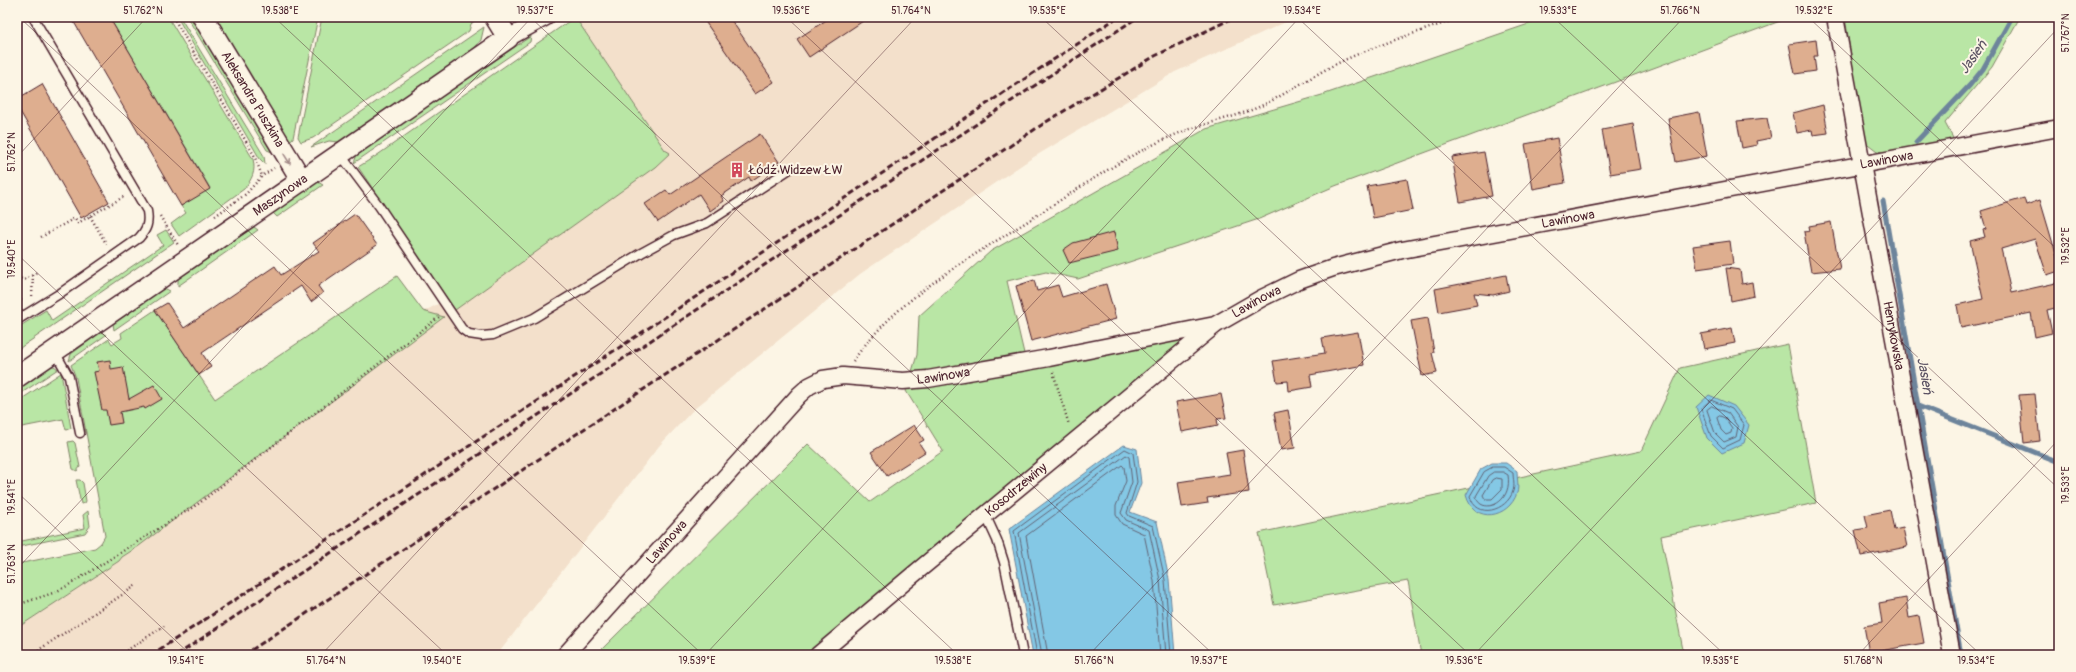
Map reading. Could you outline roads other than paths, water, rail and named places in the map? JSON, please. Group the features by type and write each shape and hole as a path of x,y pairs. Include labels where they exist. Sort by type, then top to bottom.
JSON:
{"street":[{"name":"Aleksandra Puszkina","path":"203,17 302,181"},
{"path":"495,17 508,38"},
{"name":"Maszynowa","path":"17,377 508,38 546,17"},
{"name":"Henrykowska","path":"1835,17 1952,655"},
{"name":"Lawinowa","path":"565,655 799,395 809,386 824,379 843,376 903,381 928,379 1049,358 1215,325 1262,298 1299,280 1333,268 1402,250 2059,128"},
{"name":"Kosodrzewiny","path":"818,655 985,514 1215,325"}],"lane":[{"path":"17,320 59,294 139,238 147,227 148,217 147,211 33,17"},
{"path":"340,154 379,206 462,329 469,334 482,336 493,335 516,326 552,308 641,253 674,235 707,223 790,168"},
{"path":"55,352 69,377 80,433"},
{"path":"985,514 998,540 1004,562 1023,655"}],"water":[{"path":"1709,395 1734,406 1749,425 1744,443 1722,453 1707,438 1696,407"},
{"path":"1124,445 1137,449 1141,483 1130,512 1157,522 1169,579 1175,655 1033,655 1009,529"},
{"path":"1492,463 1506,463 1517,471 1518,491 1513,501 1507,508 1492,515 1476,511 1470,505 1466,495 1481,469"}],"waterway":[{"name":"Jasień","path":"1916,142 1970,85 1983,69 2012,17"},
{"name":"Jasień","path":"1883,201 1918,406 2059,462"},
{"path":"1918,406 1961,655"}],"railway":[{"path":"151,655 1118,17"},
{"path":"177,655 1138,17"},
{"path":"244,655 1046,122 1155,56 1235,17"}],"place":[{"name":"Łódź Widzew ŁW","path":"737,170"}]}
